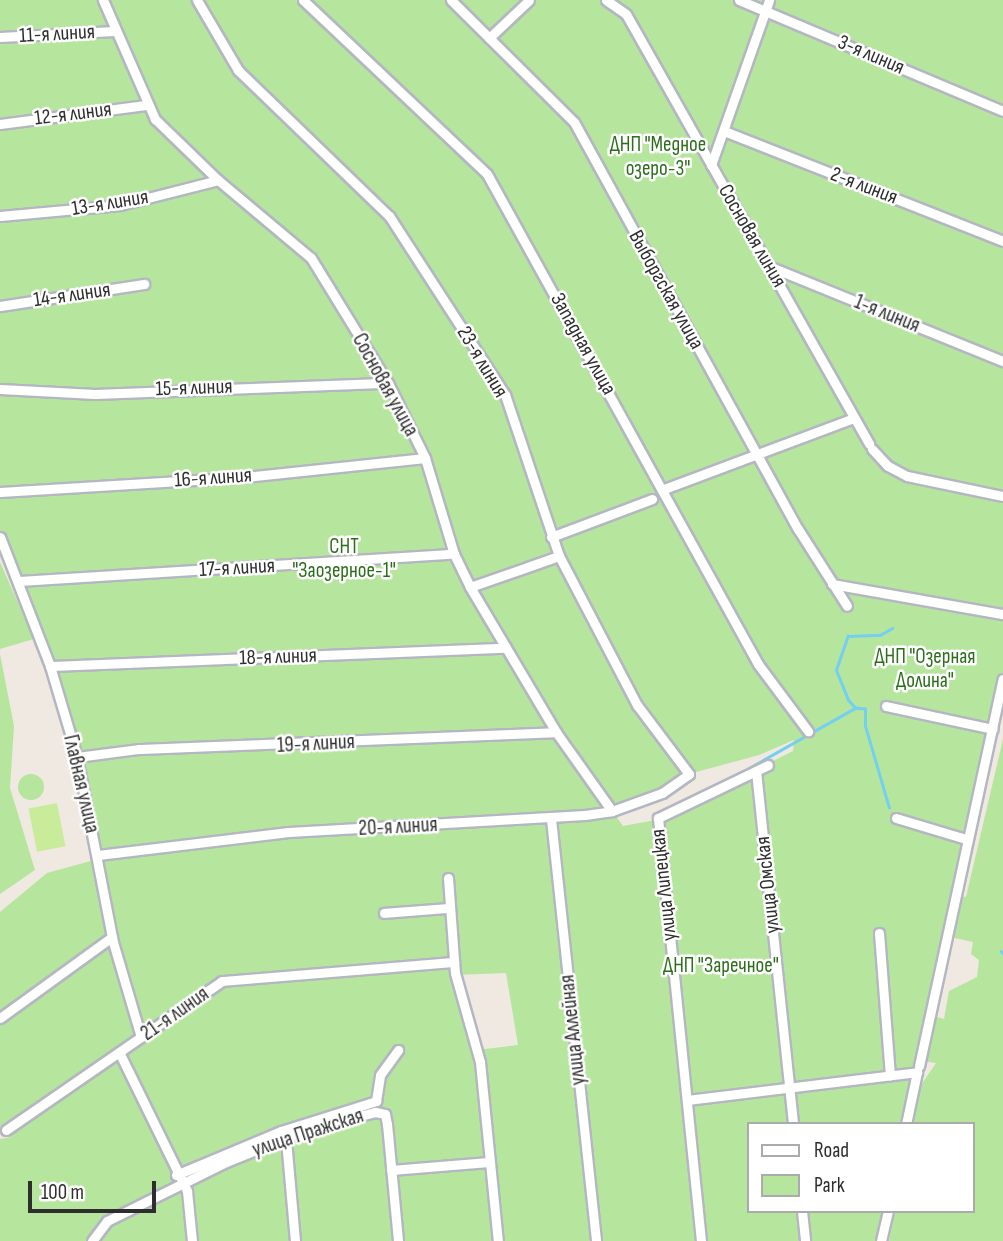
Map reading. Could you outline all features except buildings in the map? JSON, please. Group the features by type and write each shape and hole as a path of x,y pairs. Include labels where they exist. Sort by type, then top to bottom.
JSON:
{"street":[{"name":"23-я линия","path":"197,0 238,70 389,216 505,395 559,556 637,705 689,774"},
{"name":"Западная улица","path":"303,0 487,174 664,489 758,664 808,731"},
{"name":"Выборгская улица","path":"451,0 574,122 757,455 847,606"},
{"path":"489,38 529,0"},
{"name":"Сосновая линия","path":"606,0 626,14 771,267 870,447 898,473 1003,496"},
{"name":"3-я линия","path":"739,0 1003,111"},
{"path":"711,165 769,0"},
{"name":"Сосновая улица","path":"104,1 146,105 218,180 311,257 388,383 425,457 454,554 470,587 556,732 612,811"},
{"name":"11-я линия","path":"0,37 114,30"},
{"name":"12-я линия","path":"0,124 146,105"},
{"name":"2-я линия","path":"724,131 1003,240"},
{"name":"13-я линия","path":"0,216 120,205 218,180"},
{"name":"1-я линия","path":"771,267 1003,361"},
{"name":"14-я линия","path":"0,306 144,284"},
{"name":"15-я линия","path":"0,389 95,394 388,383"},
{"path":"664,489 855,418"},
{"name":"16-я линия","path":"0,492 245,477 425,457"},
{"path":"551,537 652,499"},
{"name":"Главная улица","path":"0,537 50,666 77,757 112,937 141,1037"},
{"name":"17-я линия","path":"19,581 454,554"},
{"path":"470,587 559,556"},
{"path":"832,584 1003,614"},
{"name":"18-я линия","path":"50,666 506,648"},
{"path":"906,1122 1003,679"},
{"path":"886,706 993,729"},
{"name":"19-я линия","path":"77,757 139,749 556,732"},
{"name":"улица Липецкая","path":"701,1241 658,818 768,765"},
{"name":"улица Омская","path":"756,771 793,1122"},
{"name":"20-я линия","path":"98,855 289,832 551,818 612,811 662,793 689,774"},
{"name":"улица Аллейная","path":"551,818 596,1241"},
{"path":"896,818 966,839"},
{"path":"448,878 453,962 480,1062 498,1241"},
{"path":"384,913 448,908"},
{"path":"879,933 890,1076"},
{"path":"0,1018 112,937"},
{"name":"21-я линия","path":"6,1130 120,1054 222,981 453,962"},
{"path":"176,1175 281,1131 376,1101 380,1075 398,1050"},
{"path":"120,1054 189,1200 192,1241"},
{"path":"687,1100 789,1091 890,1076 918,1069"},
{"name":"улица Пражская","path":"92,1241 107,1221 248,1152 317,1127 382,1112 387,1124 391,1170"},
{"path":"286,1140 295,1241"},
{"path":"398,1241 391,1170 489,1162"},
{"path":"802,1213 805,1241"},
{"path":"881,1241 888,1213"}],"green space":[{"path":"0,0 1003,0 1003,679 955,895 966,897 1003,739 1003,1241 889,1241 895,1213 975,1213 975,1122 913,1122 921,1085 936,1063 920,1061 906,1122 748,1122 748,1213 888,1213 881,1241 0,1241 0,1139 11,1137 0,1127 0,912 47,873 98,859 50,666 0,537","holes":["794,740 793,751 656,820 623,826 613,812 662,793 689,774 759,755","946,936 973,942 971,954 979,960 977,977 949,991 944,1019 930,1015","506,973 518,1045 477,1050 455,975"]},
{"path":"0,562 34,639 0,649"},
{"path":"0,654 14,726 10,788 35,870 0,894"},
{"path":"31,774 40,778 44,787 40,796 31,800 22,796 18,787 22,778"},
{"path":"57,803 65,846 37,852 29,809"}],"waterway":[{"path":"889,808 865,726 865,709 855,708 848,700 836,670 848,636 880,635 892,628"},
{"path":"749,768 855,708"}],"park label":[{"name":"ДНП \"Медное озеро-3\"","path":"658,157"},
{"name":"СНТ \"Заозерное-1\"","path":"344,559"},
{"name":"ДНП \"Озерная Долина\"","path":"925,669"},
{"name":"ДНП \"Заречное\"","path":"721,966"}]}
